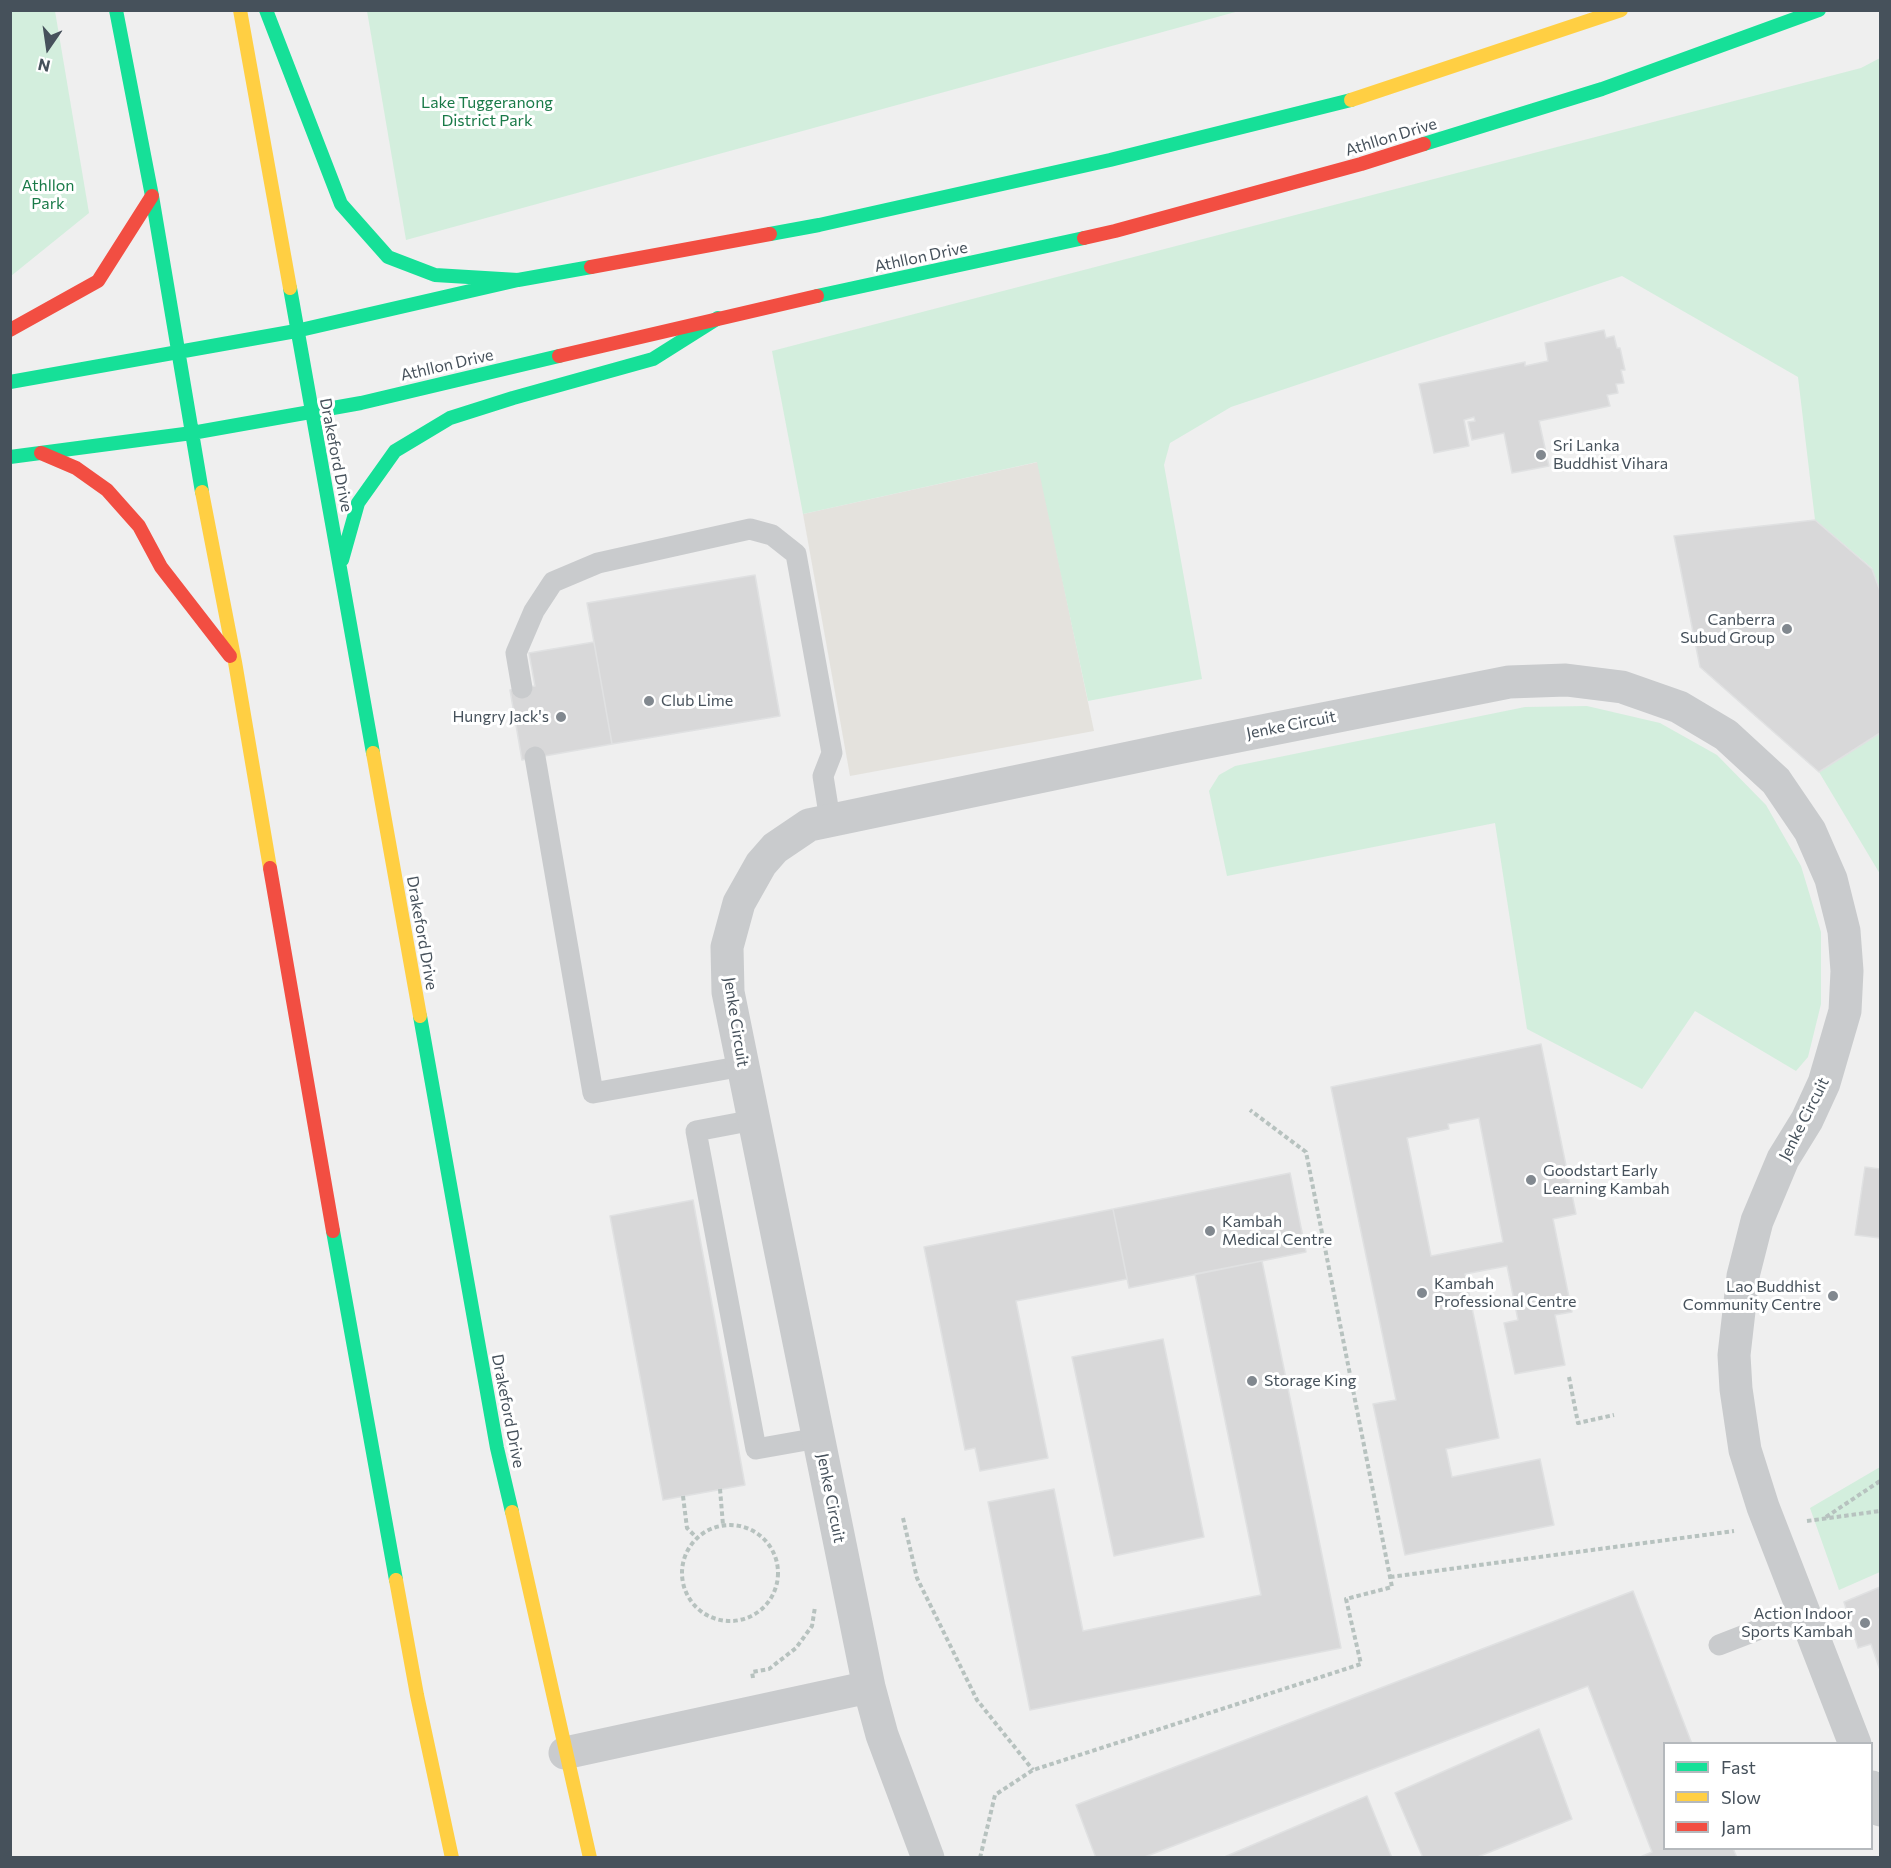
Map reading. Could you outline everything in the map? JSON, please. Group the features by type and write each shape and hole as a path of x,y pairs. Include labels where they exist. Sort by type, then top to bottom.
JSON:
{"main road":[{"path":"116,10 152,196 177,352 235,663 305,1076 417,1695 452,1857"},
{"name":"Drakeford Drive","path":"240,10 497,1448 590,1857"},
{"path":"266,10 341,204 388,257 435,275 519,280"},
{"path":"10,382 296,331 519,280 819,225 1110,160 1362,97 1621,10"},
{"name":"Athllon Drive","path":"10,457 192,433 361,403 718,318 1115,231 1361,164 1602,89 1819,10"},
{"path":"10,330 98,280 152,196"},
{"path":"340,567 358,503 395,451 450,418 653,359 718,318"},
{"path":"41,453 76,468 107,490 139,526 161,567 235,663"}],"street":[{"name":"Jenke Circuit","path":"928,1857 882,1735 869,1687 728,992 728,947 739,903 761,864 776,848 809,825 1509,682 1566,680 1622,687 1679,707 1726,735 1776,781 1810,831 1831,879 1844,931 1847,971 1845,1011 1824,1083 1807,1120 1783,1159 1757,1221 1743,1276 1734,1355 1736,1389 1745,1449 1769,1526 1855,1742"},
{"path":"565,1753 869,1687"},
{"path":"1873,1790 1881,1810"}],"lane":[{"path":"522,688 516,653 534,611 553,582 598,563 750,529 772,534 796,554 832,753 823,776 830,820"},
{"path":"535,758 593,1093 743,1066"},
{"path":"754,1120 696,1131 756,1449 818,1438"},
{"path":"1719,1645 1804,1612"}],"path":[{"path":"980,1857 995,1795 1033,1770 1361,1664 1346,1599 1392,1587 1305,1152 1250,1110"},
{"path":"1569,1377 1578,1423 1614,1415"},
{"path":"1822,1519 1881,1481"},
{"path":"720,1489 723,1525"},
{"path":"683,1496 687,1528 697,1538"},
{"path":"1390,1577 1881,1511"},
{"path":"903,1518 917,1578 977,1700 1033,1770"},
{"path":"732,1524 748,1527 762,1535 772,1548 778,1562 779,1578 766,1606 753,1616 721,1621 707,1615 694,1605 685,1592 681,1576 683,1560 690,1545 697,1538 701,1533 716,1526 732,1524"}],"shaded area":[{"path":"1038,462 1094,731 850,776 803,514"}],"green space":[{"name":"Athllon Park","path":"11,10 55,11 89,213 11,276"},
{"name":"Lake Tuggeranong District Park","path":"367,10 1239,11 406,240"},
{"path":"1880,58 1880,591 1872,568 1815,520 1798,377 1622,276 1231,407 1170,443 1164,465 1202,679 1088,701 1037,462 803,514 772,351 1861,68"},
{"path":"1587,706 1660,723 1717,755 1766,805 1801,866 1821,932 1821,1004 1808,1057 1796,1071 1695,1011 1642,1089 1527,1029 1495,823 1227,876 1209,791 1219,775 1235,766 1525,707"},
{"path":"1880,733 1880,874 1819,772"},
{"path":"1880,1467 1880,1572 1839,1590 1810,1508"}],"building":[{"path":"1604,330 1606,338 1614,336 1617,348 1620,348 1625,370 1621,370 1624,383 1616,384 1618,393 1607,395 1610,406 1539,421 1549,466 1512,473 1504,433 1472,440 1468,422 1475,421 1474,417 1464,420 1469,446 1434,453 1419,384 1525,362 1525,366 1548,361 1545,343"},
{"name":"Canberra Subud Group","path":"1815,520 1872,569 1880,591 1880,733 1819,772 1700,667 1674,536"},
{"path":"755,575 780,716 612,744 587,603"},
{"name":"Hungry Jack's","path":"594,642 612,744 522,760 510,690 535,686 529,653"},
{"name":"Kambah Professional Centre","path":"1541,1044 1576,1214 1553,1219 1572,1312 1555,1315 1565,1365 1515,1374 1504,1323 1518,1320 1507,1266 1465,1274 1499,1438 1446,1449 1452,1477 1540,1459 1554,1525 1405,1555 1373,1404 1396,1400 1331,1087","holes":["1479,1118 1503,1242 1431,1256 1407,1138 1449,1129 1448,1124"]},
{"path":"1865,1167 1880,1169 1880,1238 1855,1235"},
{"name":"Kambah Medical Centre","path":"1290,1173 1306,1252 1129,1288 1113,1209"},
{"path":"693,1200 745,1485 663,1500 610,1216"},
{"path":"1113,1209 1127,1279 1016,1301 1048,1458 980,1471 975,1448 965,1450 924,1247"},
{"name":"Storage King","path":"1262,1261 1341,1648 1030,1710 988,1502 1054,1489 1083,1631 1261,1595 1195,1274"},
{"path":"1163,1339 1204,1537 1114,1556 1072,1357"},
{"name":"Action Indoor Sports Kambah","path":"1880,1587 1880,1670 1871,1644 1858,1648 1844,1602"},
{"path":"1633,1591 1691,1742 1663,1742 1663,1850 1734,1850 1737,1858 1638,1858 1652,1852 1588,1686 1142,1858 1096,1858 1076,1805"},
{"path":"1539,1729 1572,1819 1475,1858 1423,1858 1395,1793"},
{"path":"1367,1796 1392,1858 1222,1858"}],"traffic: fast":[{"path":"116,10 152,196 202,492"},
{"path":"266,10 341,204 388,257 435,275 518,280"},
{"path":"1424,144 1602,89 1819,10"},
{"path":"770,234 1110,160 1351,100"},
{"path":"817,296 1084,238"},
{"path":"10,382 296,331 518,280 591,267"},
{"path":"290,288 373,753"},
{"path":"342,560 358,503 395,451 450,418 653,359 718,318"},
{"path":"10,457 192,433 361,403 559,356"},
{"path":"420,1016 497,1448 512,1512"},
{"path":"333,1231 396,1580"}],"traffic: slow":[{"path":"240,10 290,288"},
{"path":"1351,100 1621,10"},
{"path":"202,492 235,662 270,868"},
{"path":"373,753 420,1016"},
{"path":"512,1512 590,1858"},
{"path":"396,1580 417,1695 452,1858"}],"traffic: jam":[{"path":"1084,238 1361,164 1424,144"},
{"path":"10,330 98,281 152,196"},
{"path":"591,267 770,234"},
{"path":"559,356 817,296"},
{"path":"41,453 76,468 107,490 139,526 161,567 230,656"},
{"path":"270,868 333,1231"}],"place":[{"name":"Sri Lanka Buddhist Vihara","path":"1541,455"},
{"name":"Canberra Subud Group","path":"1787,629"},
{"name":"Club Lime","path":"649,701"},
{"name":"Hungry Jack's","path":"561,717"},
{"name":"Goodstart Early Learning Kambah","path":"1531,1180"},
{"name":"Kambah Medical Centre","path":"1210,1231"},
{"name":"Kambah Professional Centre","path":"1422,1293"},
{"name":"Lao Buddhist Community Centre","path":"1833,1296"},
{"name":"Storage King","path":"1252,1381"},
{"name":"Action Indoor Sports Kambah","path":"1865,1623"}]}
